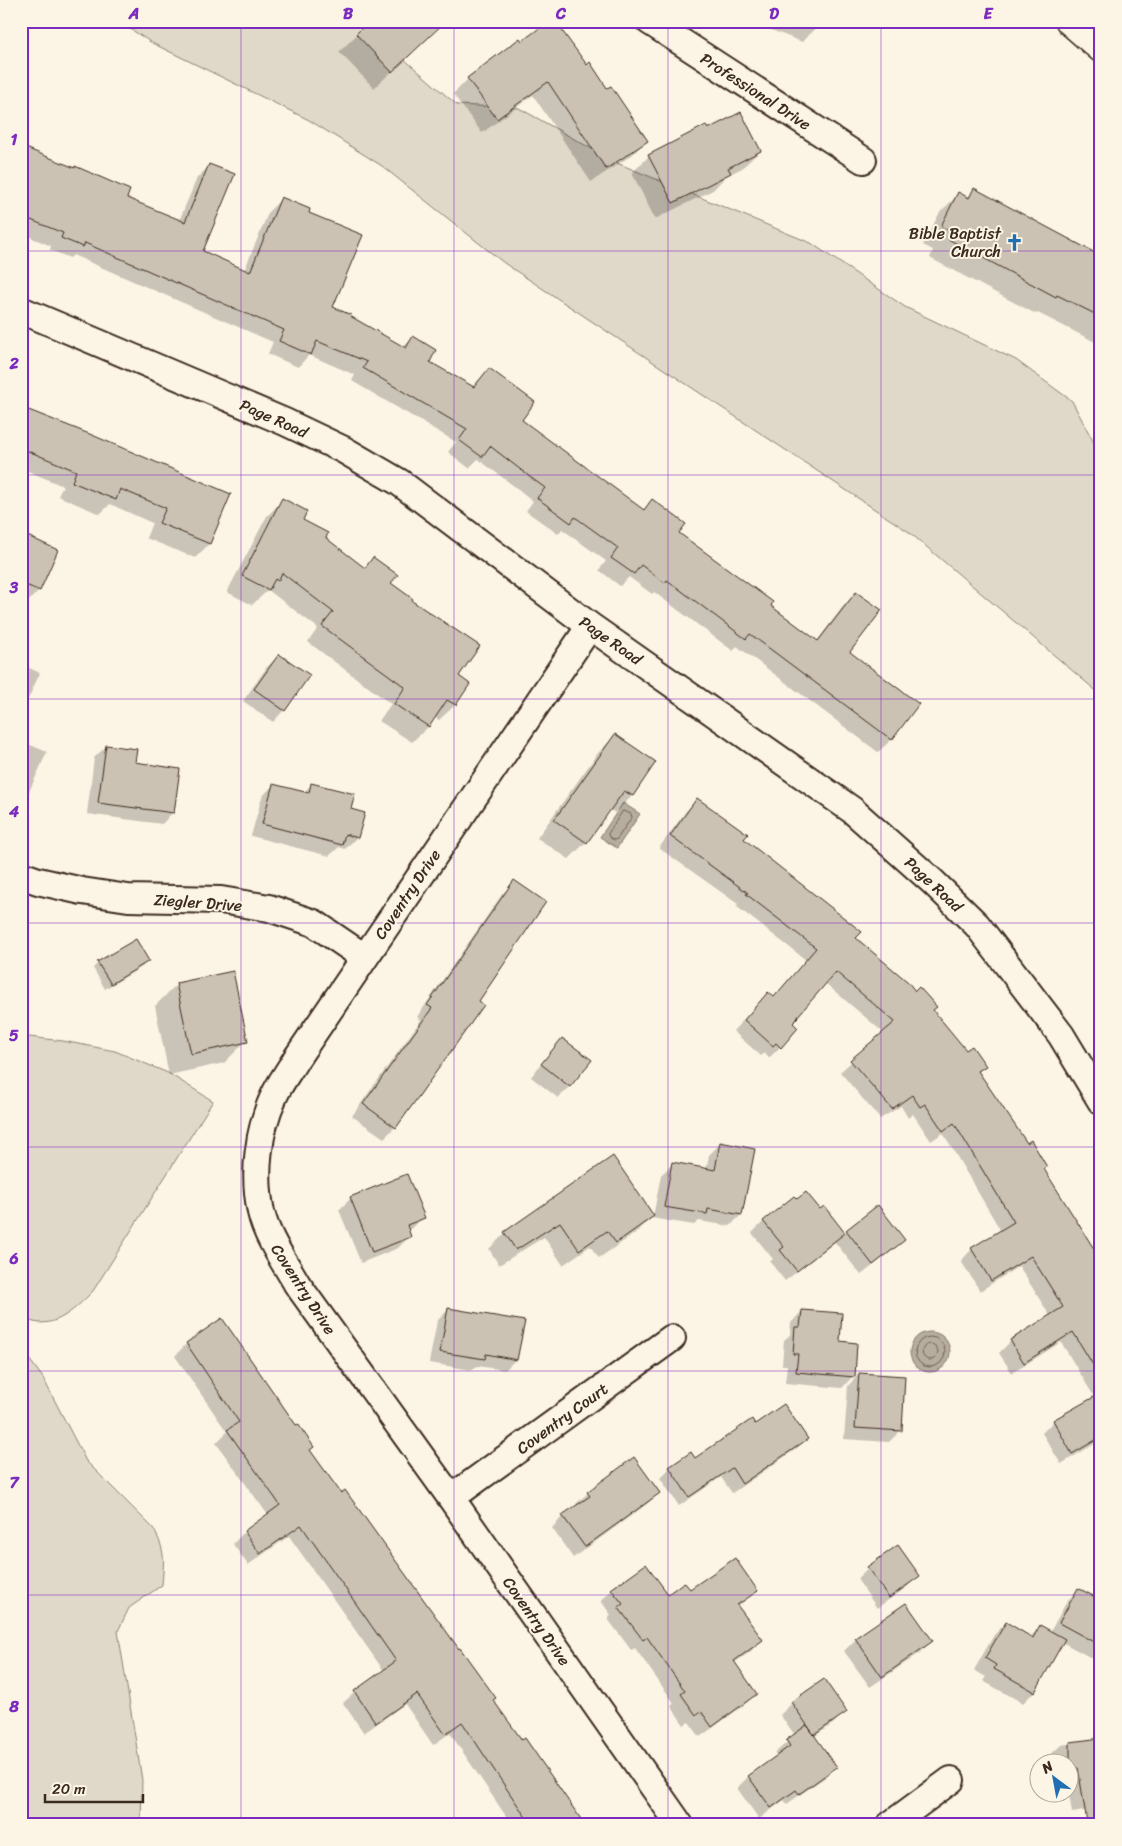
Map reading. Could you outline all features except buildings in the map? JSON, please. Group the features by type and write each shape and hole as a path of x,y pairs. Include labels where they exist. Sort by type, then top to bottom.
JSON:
{"main road":[{"path":"1070,21 1101,48"}],"street":[{"name":"Professional Drive","path":"649,21 863,160"},
{"name":"Page Road","path":"21,310 285,422 344,450 399,482 590,626 852,810 933,882 977,925 1061,1035 1101,1101"},
{"name":"Coventry Drive","path":"590,626 296,1059 274,1096 262,1134 257,1175 261,1213 275,1248 298,1284 451,1498 680,1825"},
{"name":"Ziegler Drive","path":"21,875 73,889 128,898 222,900 269,908 314,923 364,957"},
{"name":"Coventry Court","path":"451,1498 672,1338"},
{"path":"890,1825 950,1780"}],"shaded area":[{"path":"118,21 367,21 374,33 457,105 519,108 617,163 811,243 905,307 1016,360 1072,401 1101,456 1101,695 909,532 504,263 382,166 309,120 152,43"},
{"path":"21,1036 63,1041 115,1051 168,1073 213,1101 93,1291 78,1306 61,1318 52,1322 42,1323 32,1322 21,1317"},
{"path":"21,1348 43,1378 86,1461 153,1528 162,1550 162,1585 129,1608 118,1631 142,1780 141,1825 21,1825"}],"water":[{"path":"623,803 640,814 617,848 600,837"},
{"path":"930,1332 944,1338 950,1352 944,1366 930,1372 916,1366 910,1352 916,1338"}],"place":[{"name":"Bible Baptist Church","path":"1015,242"}]}
